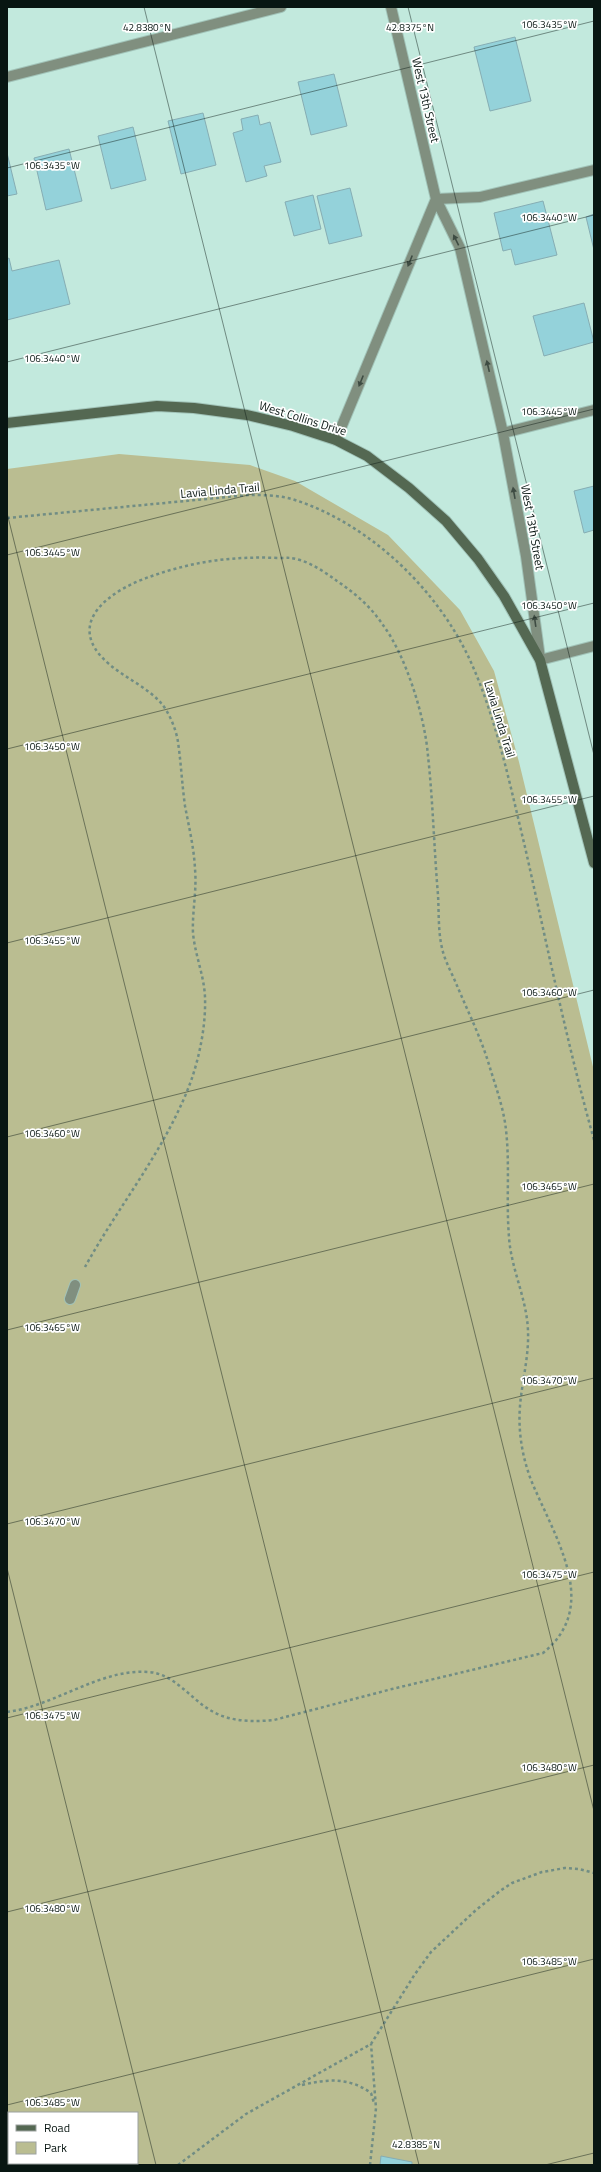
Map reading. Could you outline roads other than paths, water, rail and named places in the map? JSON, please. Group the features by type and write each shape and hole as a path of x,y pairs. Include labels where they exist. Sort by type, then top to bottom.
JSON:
{"main road":[{"name":"West Collins Drive","path":"7,423 157,406 194,408 248,415 336,440 373,461 410,488 446,521 478,559 504,596 540,660"},
{"name":"West 13th Street","path":"540,660 594,863"}],"street":[{"path":"7,76 281,7"},
{"name":"West 13th Street","path":"391,7 436,199 460,248 503,433 526,556 540,660"},
{"path":"336,440 436,199 480,197 594,170"},
{"path":"503,433 594,410"},
{"path":"540,660 594,646"},
{"path":"70,1299 75,1285"}]}
